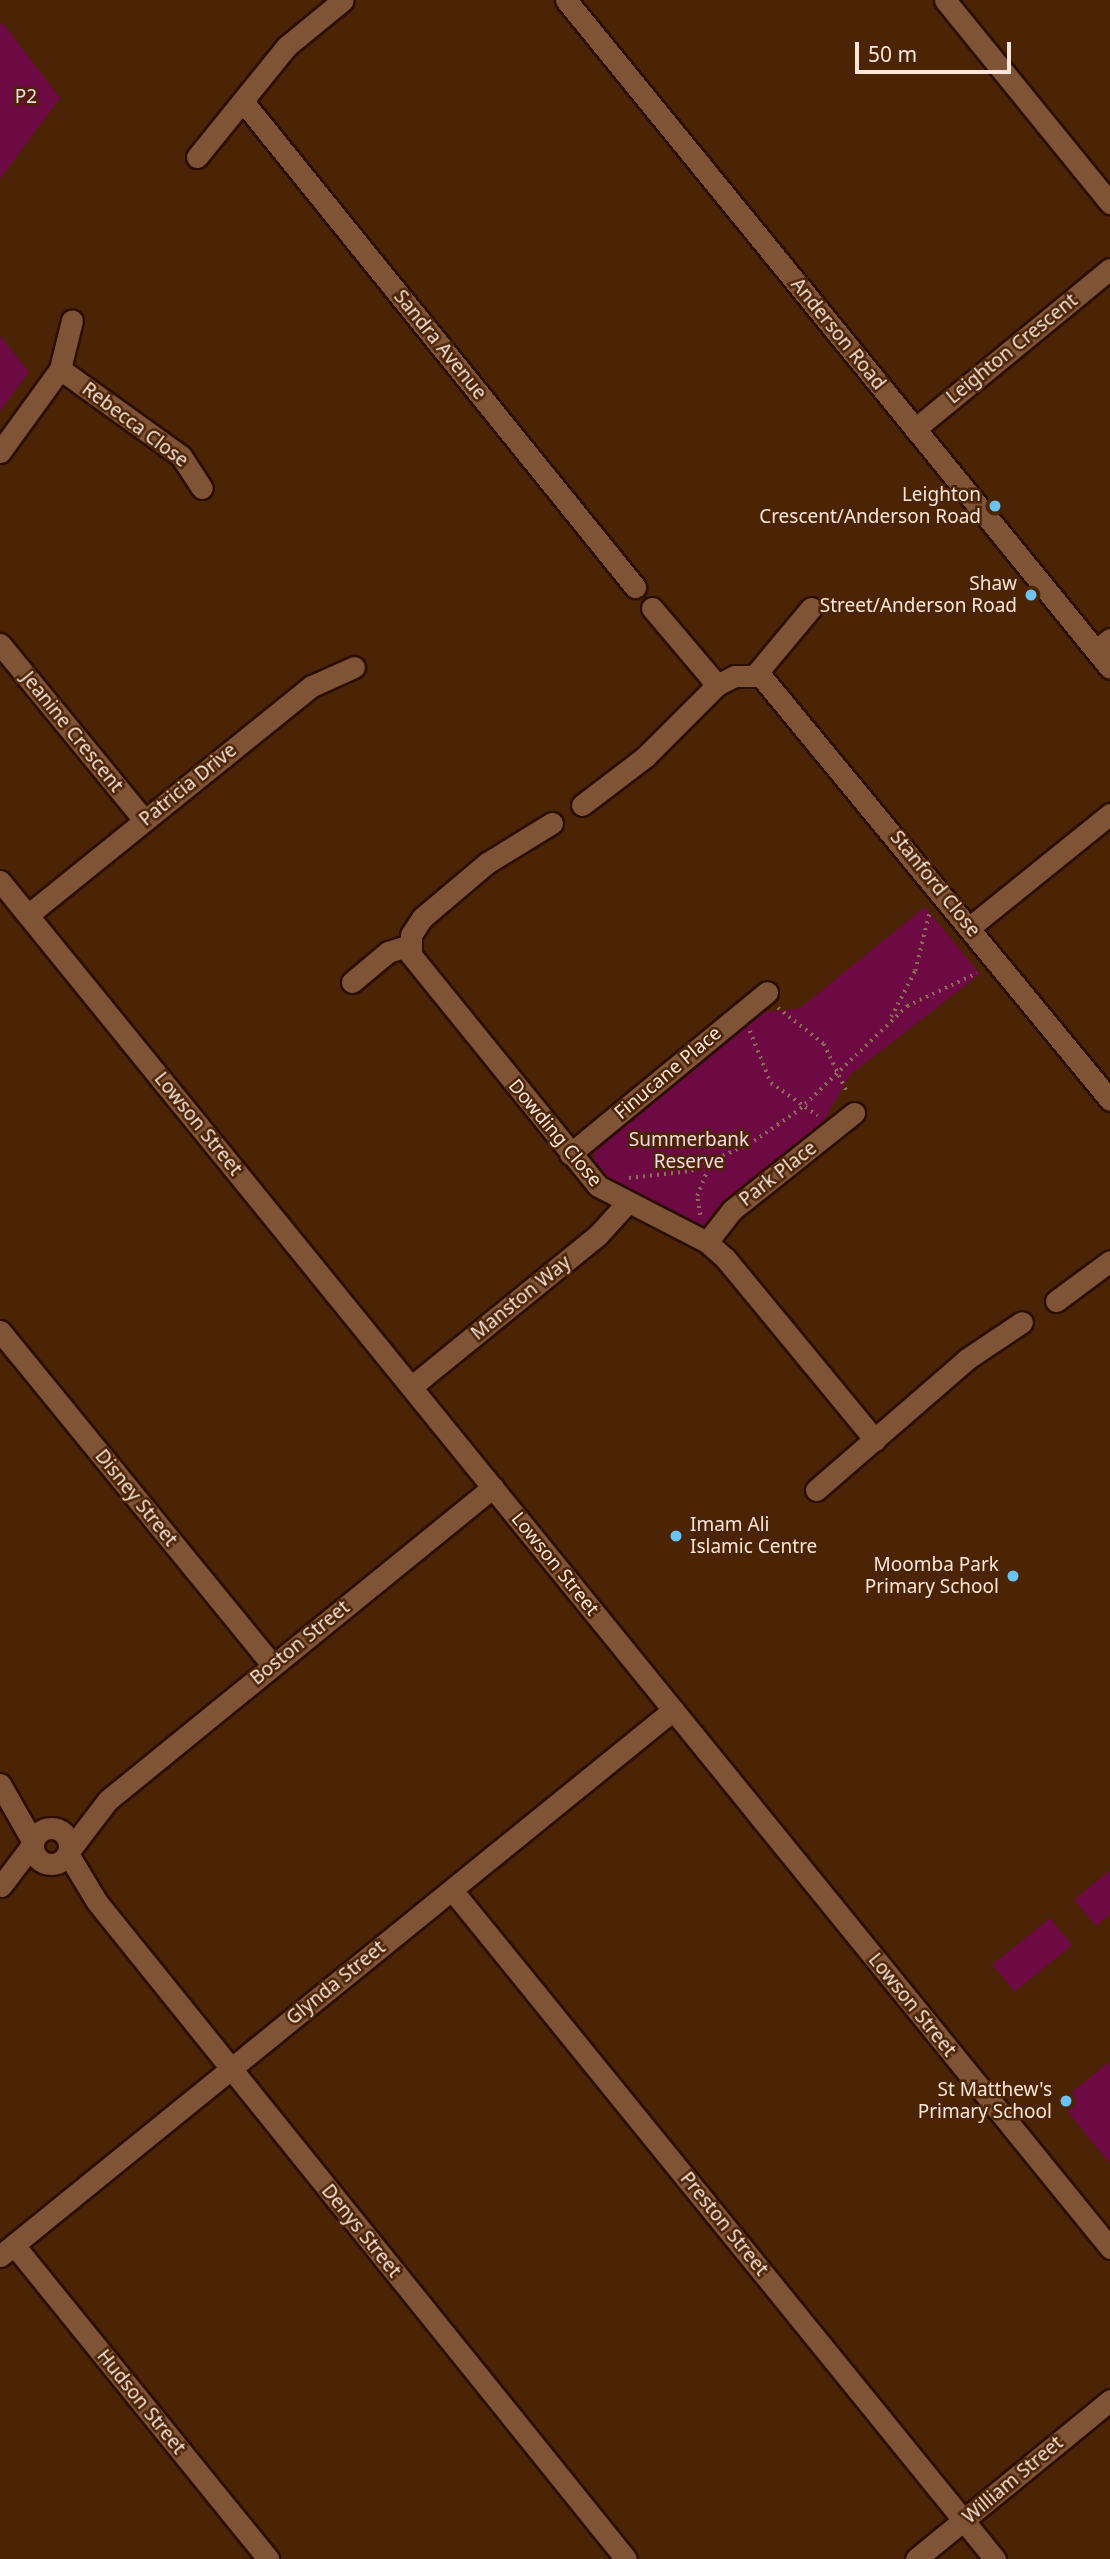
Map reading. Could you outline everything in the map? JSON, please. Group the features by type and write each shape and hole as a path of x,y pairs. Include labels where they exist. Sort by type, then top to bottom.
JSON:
{"street":[{"path":"197,157 245,104 287,46 343,0"},
{"name":"Anderson Road","path":"566,0 915,429 1103,645 1110,668"},
{"path":"945,0 1110,203"},
{"name":"Sandra Avenue","path":"245,104 635,587"},
{"name":"Leighton Crescent","path":"915,429 1110,269"},
{"path":"0,452 60,369 72,320"},
{"name":"Rebecca Close","path":"60,369 181,456 202,488"},
{"path":"652,608 717,685"},
{"path":"582,805 645,757 717,685 756,674 811,608"},
{"name":"Jeanine Crescent","path":"0,644 144,820"},
{"name":"Patricia Drive","path":"29,914 312,686 354,667"},
{"name":"Stanford Close","path":"756,674 775,688 1110,1100"},
{"path":"970,928 1110,814"},
{"path":"352,982 388,952 409,945 422,918 459,885 552,823"},
{"name":"Lowson Street","path":"0,881 1110,2248"},
{"name":"Dowding Close","path":"409,945 415,963 598,1186 626,1204 707,1242 875,1440"},
{"name":"Finucane Place","path":"570,1154 765,994"},
{"name":"Park Place","path":"707,1242 732,1210 854,1113"},
{"name":"Manston Way","path":"411,1387 598,1235 626,1204"},
{"path":"1056,1301 1110,1261"},
{"path":"816,1490 967,1359 1022,1322"},
{"name":"Disney Street","path":"0,1331 272,1665"},
{"name":"Boston Street","path":"33,1843 39,1832 56,1828 108,1800 493,1487"},
{"name":"Glynda Street","path":"7,2250 673,1710"},
{"path":"6,1791 56,1828"},
{"path":"0,1886 33,1843 6,1791"},
{"name":"Boston Street","path":"69,1852 108,1800"},
{"name":"Denys Street","path":"56,1828 97,1902 626,2559"},
{"name":"Denys Street","path":"33,1843 46,1864 97,1902"},
{"path":"0,1886 69,1852"},
{"name":"Preston Street","path":"452,1890 995,2559"},
{"name":"Hudson Street","path":"7,2250 268,2559"},
{"name":"William Street","path":"916,2559 1110,2400"}],"path":[{"path":"888,1022 915,971 929,911 943,895"},
{"path":"619,1180 710,1164 801,1108 837,1068 888,1022 995,958"},
{"path":"765,994 816,1036 837,1068 854,1113"},
{"path":"739,1014 771,1083 831,1132"},
{"path":"702,1220 697,1196 710,1164"}],"green space":[{"name":"P2","path":"2,22 60,98 0,179 0,25"},
{"path":"0,336 29,372 0,411"},
{"name":"Summerbank Reserve","path":"925,907 980,974 850,1075 818,1130 713,1223 695,1228 606,1184 592,1164 597,1142 751,1014 800,1008"},
{"path":"1110,1870 1110,1914 1096,1926 1074,1900"},
{"path":"1050,1918 1072,1945 1015,1992 992,1965"},
{"path":"1110,2061 1110,2164 1060,2102"}],"place":[{"name":"Leighton Crescent/Anderson Road","path":"995,506"},
{"name":"Shaw Street/Anderson Road","path":"1031,595"},
{"name":"Imam Ali Islamic Centre","path":"676,1536"},
{"name":"Moomba Park Primary School","path":"1013,1576"},
{"name":"St Matthew's Primary School","path":"1066,2101"}]}
